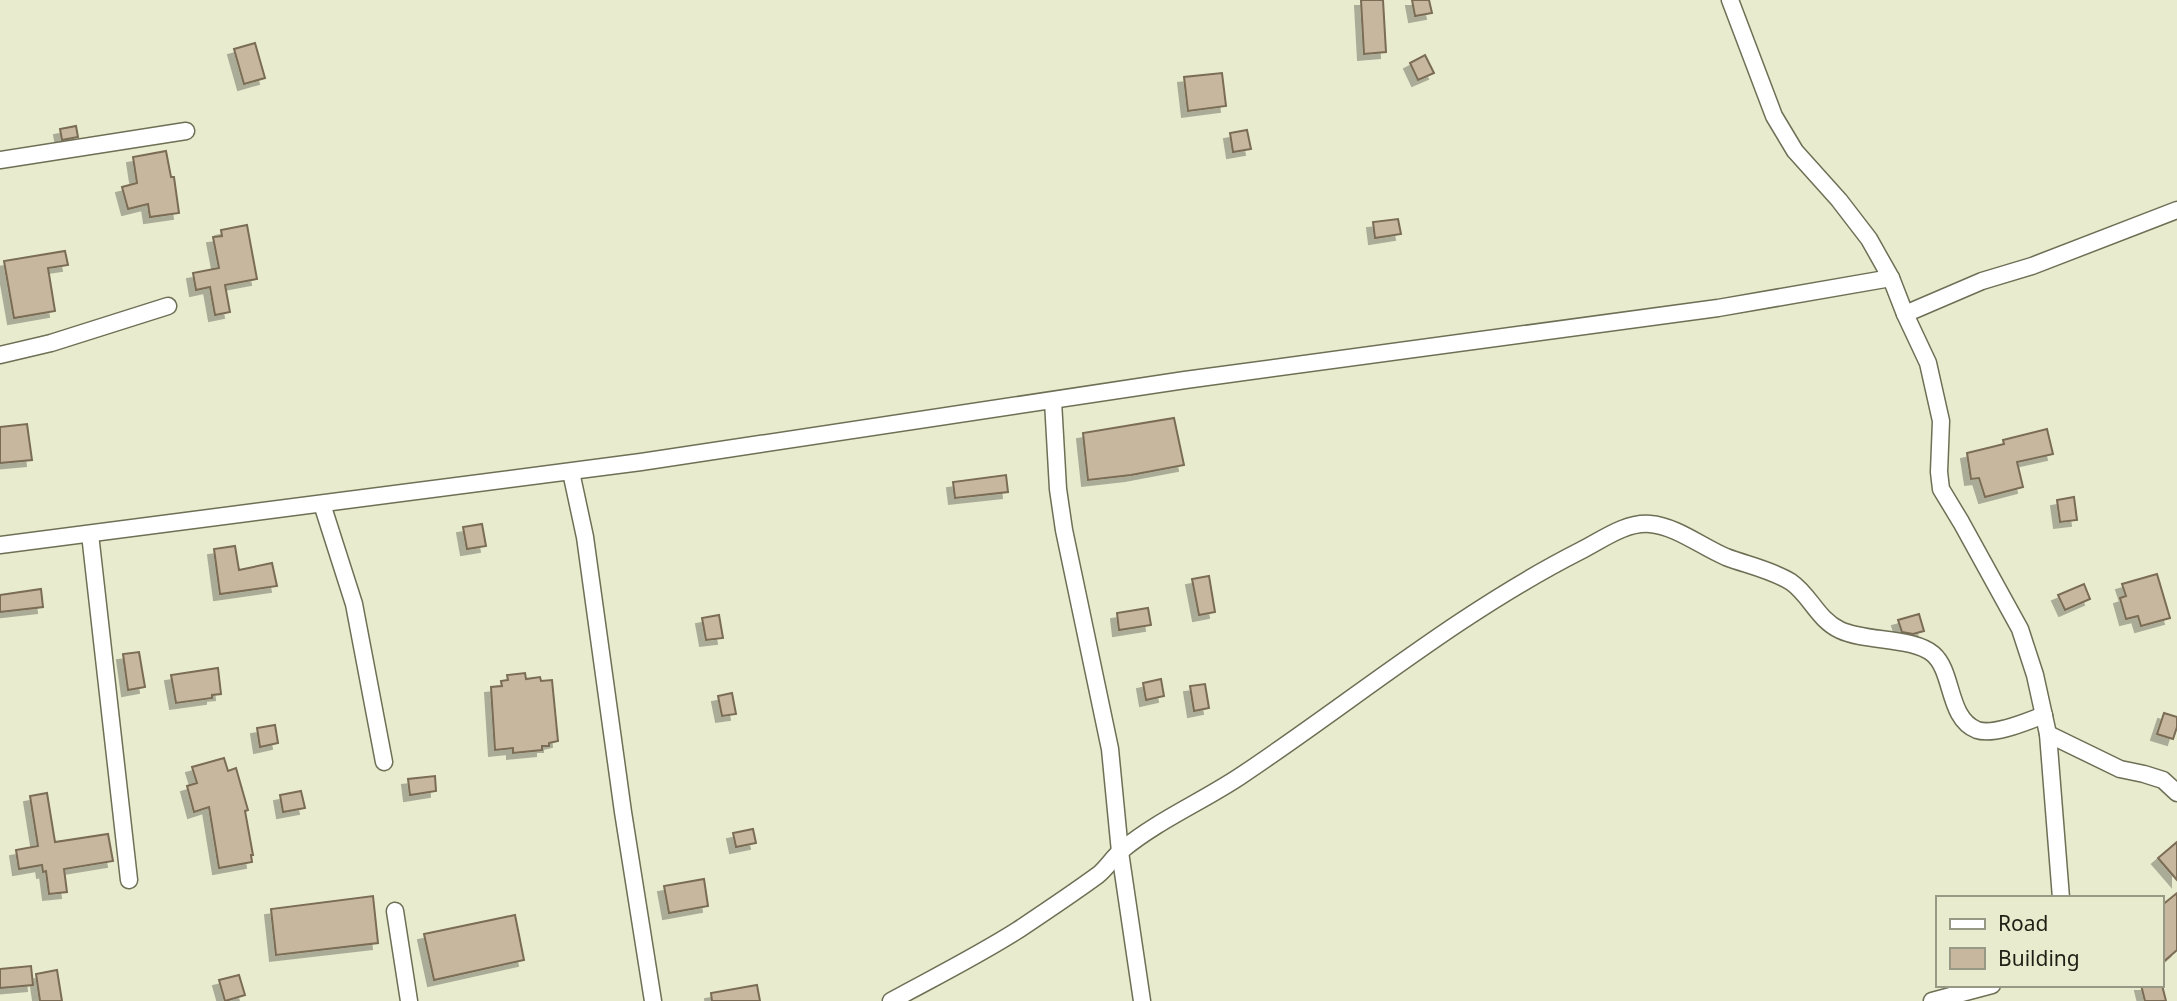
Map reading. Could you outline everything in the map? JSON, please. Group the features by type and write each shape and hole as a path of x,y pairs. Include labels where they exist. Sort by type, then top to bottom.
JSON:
{"street":[{"path":"1730,0 1774,116 1795,151 1839,200 1869,239 1891,278 1928,363 1941,421 1941,489 2020,629 2035,675 2048,734 2061,896"},
{"path":"0,160 186,131"},
{"path":"1905,314 1982,281 2032,266 2177,210"},
{"path":"0,545 571,472 1199,379 1732,306 1891,278"},
{"path":"0,355 51,343 168,306"},
{"path":"1053,401 1060,503 1110,749 1120,852 1142,1001"},
{"path":"571,472 585,537 621,798 653,1001"},
{"path":"322,504 354,604 384,762"},
{"path":"891,1001 1016,932 1101,872 1120,852 1149,831 1235,779 1454,624 1540,571 1629,526 1652,524 1684,535 1722,555 1792,583 1821,616 1846,633 1908,643 1931,652 1939,661 1957,709 1967,723 1978,731 2005,728 2044,715"},
{"path":"90,534 129,880"},
{"path":"2048,734 2120,769 2163,780 2177,793"},
{"path":"395,911 409,1001"},
{"path":"1931,1001 1984,987"}],"building":[{"path":"1361,0 1383,0 1386,52 1364,54"},
{"path":"1412,0 1429,0 1432,13 1415,16"},
{"path":"255,43 265,78 244,84 234,49"},
{"path":"1425,55 1434,73 1418,80 1410,63"},
{"path":"1222,73 1226,106 1188,111 1184,77"},
{"path":"76,126 78,137 62,140 60,129"},
{"path":"1247,130 1251,149 1233,152 1230,133"},
{"path":"166,151 171,177 174,177 179,213 150,217 148,204 128,209 122,187 137,183 133,157"},
{"path":"1398,219 1401,234 1375,238 1373,222"},
{"path":"247,225 257,279 225,285 230,312 215,315 210,287 196,290 193,273 219,268 213,237 222,236 221,230"},
{"path":"65,251 68,265 48,268 55,311 14,318 4,261"},
{"path":"1174,418 1184,465 1088,480 1083,433"},
{"path":"27,424 32,460 0,463 0,427"},
{"path":"2047,429 2053,454 2017,462 2023,487 1985,497 1979,478 1971,479 1967,453 2004,444 2003,440"},
{"path":"1006,475 1008,492 955,498 953,482"},
{"path":"2074,497 2077,520 2060,522 2057,500"},
{"path":"482,524 486,546 467,549 463,527"},
{"path":"235,546 239,570 272,563 277,586 220,594 214,549"},
{"path":"2157,574 2170,618 2141,626 2138,616 2126,619 2120,598 2126,596 2122,584"},
{"path":"1209,576 1215,612 1199,615 1192,579"},
{"path":"2084,584 2090,599 2065,610 2058,595"},
{"path":"41,589 43,607 0,612 0,595"},
{"path":"1148,608 1151,625 1119,630 1117,613"},
{"path":"1919,614 1924,631 1913,634 1902,632 1898,620"},
{"path":"719,615 723,638 706,640 702,618"},
{"path":"139,652 145,687 128,690 123,654"},
{"path":"218,668 221,694 212,695 212,698 176,703 171,675"},
{"path":"525,673 526,679 540,677 541,681 552,680 558,741 542,746 542,750 513,753 513,748 495,750 491,687 502,686 501,681 508,680 507,675"},
{"path":"1161,679 1164,696 1146,700 1143,683"},
{"path":"1205,684 1209,708 1194,711 1190,686"},
{"path":"732,693 736,714 722,716 718,696"},
{"path":"2164,713 2177,717 2173,739 2157,734"},
{"path":"275,725 278,743 260,747 257,728"},
{"path":"224,758 228,771 236,768 248,810 245,811 253,855 252,862 219,868 209,807 194,812 187,786 197,783 192,767"},
{"path":"435,776 436,791 410,795 408,779"},
{"path":"301,791 305,808 283,812 280,795"},
{"path":"47,793 55,842 108,834 113,861 64,869 67,892 49,894 46,871 43,872 42,865 19,869 16,850 38,846 30,796"},
{"path":"753,829 756,843 736,847 733,833"},
{"path":"2177,842 2177,880 2158,858"},
{"path":"704,879 708,906 669,913 664,886"},
{"path":"2177,893 2177,950 2163,962 2163,904"},
{"path":"373,896 378,943 276,955 271,909"},
{"path":"515,915 524,960 434,980 424,934"},
{"path":"31,966 33,985 0,988 0,969"},
{"path":"57,970 62,1001 40,1001 36,974"},
{"path":"239,975 245,995 225,1001 219,980"},
{"path":"757,985 760,1001 712,1001 711,993"},
{"path":"2142,987 2162,987 2166,1001 2145,1001"}]}
